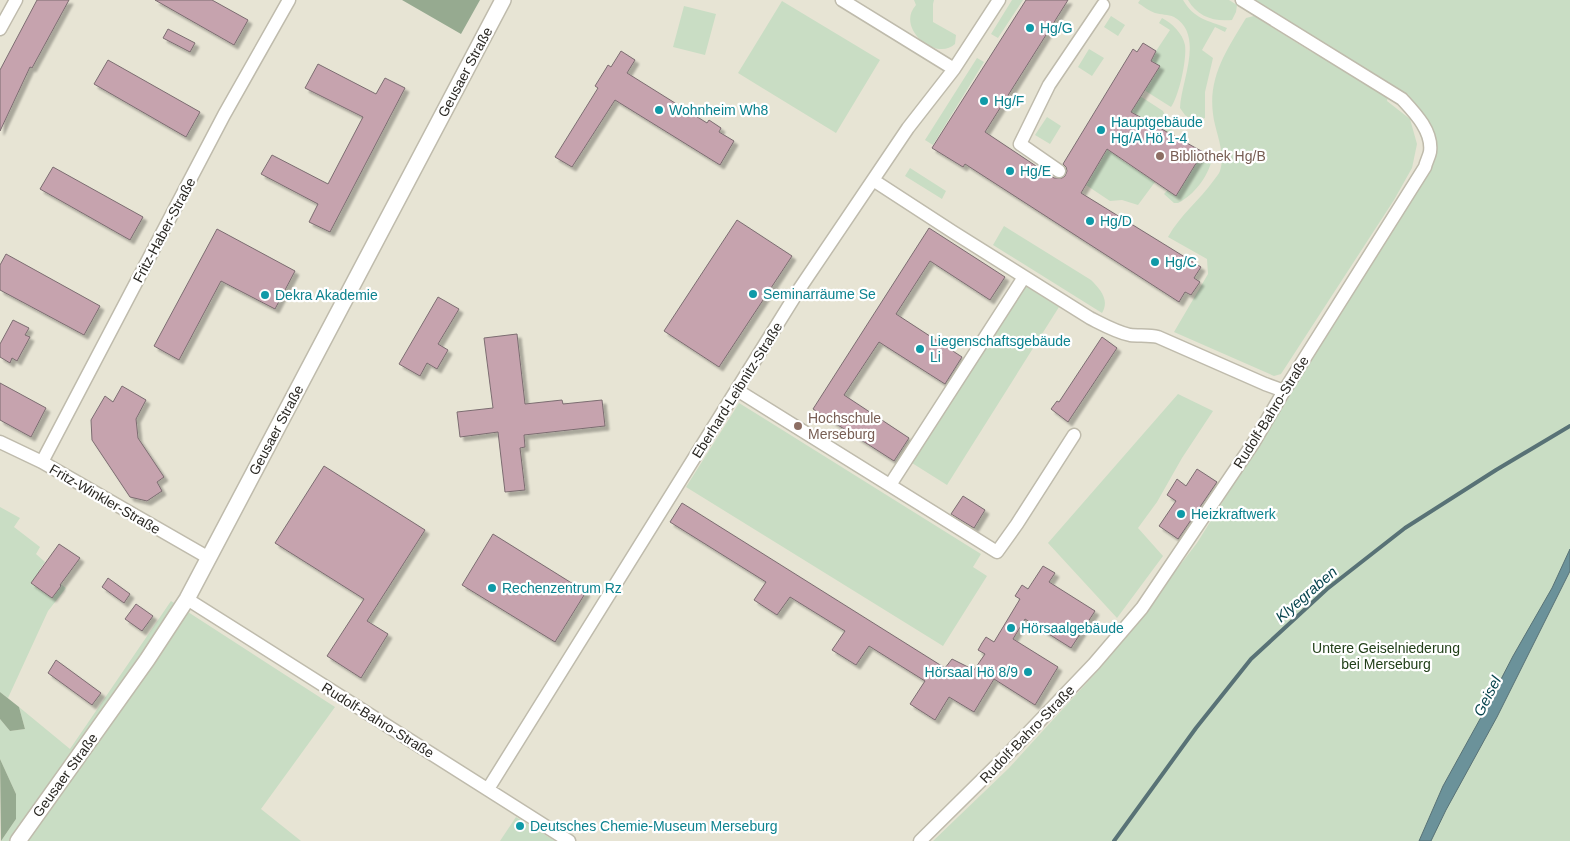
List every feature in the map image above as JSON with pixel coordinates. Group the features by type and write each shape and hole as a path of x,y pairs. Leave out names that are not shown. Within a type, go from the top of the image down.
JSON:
{"street":[{"path":"0,30 3,15 16,0"},
{"name":"Fritz-Haber-Straße","path":"42,462 224,115 289,0"},
{"name":"Geusaer Straße","path":"18,841 147,660 187,599 503,0"},
{"path":"842,0 954,69"},
{"name":"Eberhard-Leibnitz-Straße","path":"488,790 800,288 908,128 954,69 999,0"},
{"name":"Rudolf-Bahro-Straße","path":"920,841 1006,756 1094,664 1142,608 1254,442 1284,391 1425,168 1430,150 1427,132 1418,116 1402,99 1242,0"},
{"path":"1059,171 1020,144 1049,85 1103,4"},
{"path":"873,180 1090,318 1131,335 1158,337 1284,391"},
{"path":"890,485 1024,276"},
{"path":"737,390 998,552 1018,524 1074,435"},
{"name":"Fritz-Winkler-Straße","path":"0,442 42,462 209,558"},
{"name":"Rudolf-Bahro-Straße","path":"187,599 569,841"}],"green space":[{"path":"402,0 480,0 461,34"},
{"path":"914,0 934,0 933,22 956,35 955,44 947,48 938,49 920,40 914,32 911,23 911,14 916,5"},
{"path":"1012,0 1023,0 998,38 991,34"},
{"path":"1140,0 1183,0 1196,15 1227,28 1225,32 1215,27 1202,50 1213,58 1205,92 1205,118 1195,122 1185,115 1180,108 1190,47 1188,35 1183,25 1174,17 1148,10 1138,3"},
{"path":"1188,0 1229,0 1237,5 1236,12 1232,20 1212,19 1201,14"},
{"name":"Untere Geiselniederung bei Merseburg","path":"1253,0 1570,0 1570,841 933,841 1009,768 1102,666 1197,543 1432,165 1434,143 1431,127 1407,96"},
{"path":"782,1 880,60 836,133 738,73"},
{"path":"684,6 716,14 705,55 673,47"},
{"path":"1111,16 1125,25 1118,36 1104,27"},
{"path":"1254,16 1310,51 1389,92 1387,101 1410,119 1417,144 1412,168 1394,200 1281,374 1274,376 1174,332 1208,274 1207,259 1168,237 1220,171 1222,157 1214,121 1212,100 1216,75 1226,52 1246,18"},
{"path":"1162,18 1176,29 1185,45 1182,77 1177,95 1171,107 1144,90 1159,66 1151,61 1170,30 1159,23"},
{"path":"1089,49 1104,58 1092,76 1078,67"},
{"path":"977,58 984,62 933,145 925,140"},
{"path":"1140,96 1163,111 1175,137 1128,116"},
{"path":"1047,117 1061,126 1050,144 1035,135"},
{"path":"1110,145 1119,158 1155,182 1138,205 1122,200 1110,201 1086,185"},
{"path":"1202,154 1212,159 1204,179 1184,200 1174,203 1164,194"},
{"path":"910,168 946,191 942,199 905,176"},
{"path":"1004,226 1091,280 1103,295 1105,304 1102,313 993,245"},
{"path":"1024,285 1059,307 947,485 912,463"},
{"path":"1178,394 1213,411 1182,458 1157,502 1138,528 1163,556 1117,618 1048,543"},
{"path":"739,403 981,554 973,567 987,576 943,646 686,487"},
{"path":"0,507 20,518 14,527 40,547 36,554 45,562 40,569 66,588 48,611 8,698 0,692"},
{"path":"171,601 335,707 261,809 301,841 1,841 16,819 16,794 0,759 0,719 10,731 25,729 19,707 70,749"},
{"path":"0,692 19,707 25,729 10,731 0,719"},
{"path":"0,759 16,794 16,819 1,841"},
{"name":"Deutsches Chemie-Museum Merseburg","path":"516,817 555,841 500,841"}],"water":[{"path":"1570,549 1570,571 1497,717 1431,841 1419,841 1443,786 1552,588"}],"building":[{"path":"37,0 69,0 32,68 30,67 0,131 0,70"},
{"path":"155,0 212,0 248,20 234,45"},
{"path":"1026,0 1068,0 985,132 1054,178 1062,178 1067,171 1063,164 1133,49 1137,52 1143,43 1156,51 1151,61 1160,66 1131,112 1203,152 1176,196 1107,149 1081,193 1201,267 1194,278 1200,282 1191,295 1185,292 1179,302 965,164 963,167 932,148"},
{"path":"168,29 195,43 190,52 163,38"},
{"name":"Wohnheim Wh8","path":"621,51 635,60 627,73 707,123 709,120 721,128 719,132 734,141 720,165 615,100 572,167 555,157 598,88 595,86 608,65 611,67"},
{"path":"108,60 200,112 186,137 94,84"},
{"path":"318,64 376,94 385,78 405,88 330,232 309,222 318,204 261,174 272,155 328,184 363,117 305,88"},
{"path":"53,167 143,217 130,240 40,189"},
{"name":"Seminarräume Se","path":"737,220 792,256 719,367 664,331"},
{"name":"Liegenschaftsgebäude Li","path":"929,228 1005,277 990,300 930,261 896,314 962,357 945,384 879,342 844,395 909,438 894,461 813,409"},
{"name":"Dekra Akademie","path":"217,229 295,271 275,309 221,281 179,360 154,346"},
{"path":"6,254 100,306 84,335 0,290 0,265"},
{"path":"438,297 459,309 438,344 448,350 437,369 427,363 420,376 399,364"},
{"path":"13,320 29,328 25,335 30,337 17,361 12,358 10,363 0,357 0,344"},
{"path":"517,334 525,404 562,400 563,404 602,400 605,426 524,435 525,447 520,448 525,490 505,492 498,432 460,437 457,412 493,408 484,338"},
{"path":"1102,337 1117,348 1068,422 1051,409 1057,401 1059,402"},
{"path":"0,383 46,408 31,437 0,420"},
{"path":"122,386 146,400 136,419 138,438 164,477 157,482 162,491 147,501 130,497 92,440 91,420 105,396 113,402"},
{"path":"324,466 425,530 367,621 388,634 361,678 327,656 364,599 275,543"},
{"name":"Heizkraftwerk","path":"1197,469 1217,482 1178,539 1159,526 1176,501 1167,495 1177,479 1186,486"},
{"path":"963,496 985,510 974,528 951,514"},
{"path":"682,503 945,668 952,659 974,670 985,654 978,650 982,643 986,637 994,642 1020,599 1015,596 1022,585 1028,589 1043,566 1055,573 1049,582 1095,611 1071,648 1025,619 1013,639 1058,667 1035,705 994,679 974,712 949,697 935,720 910,704 925,681 869,646 856,665 832,650 845,631 790,597 777,615 754,600 766,582 670,522"},
{"name":"Rechenzentrum Rz","path":"493,534 586,592 555,642 462,585"},
{"path":"59,544 80,558 52,598 31,583"},
{"path":"108,578 130,594 124,603 102,587"},
{"path":"136,604 153,616 142,631 125,619"},
{"path":"56,660 101,693 92,705 48,673"}],"waterway":[{"name":"Klyegraben","path":"1114,841 1196,728 1251,659 1327,589 1405,528 1570,426"}],"place":[{"name":"Hg/G","path":"1030,28"},
{"name":"Hg/F","path":"984,101"},
{"name":"Wohnheim Wh8","path":"659,110"},
{"name":"Hauptgebäude Hg/A Hö 1-4","path":"1101,130"},
{"name":"Bibliothek Hg/B","path":"1160,156"},
{"name":"Hg/E","path":"1010,171"},
{"name":"Hg/D","path":"1090,221"},
{"name":"Hg/C","path":"1155,262"},
{"name":"Seminarräume Se","path":"753,294"},
{"name":"Dekra Akademie","path":"265,295"},
{"name":"Liegenschaftsgebäude Li","path":"920,349"},
{"name":"Hochschule Merseburg","path":"798,426"},
{"name":"Heizkraftwerk","path":"1181,514"},
{"name":"Rechenzentrum Rz","path":"492,588"},
{"name":"Hörsaalgebäude","path":"1011,628"},
{"name":"Hörsaal Hö 8/9","path":"1028,672"},
{"name":"Deutsches Chemie-Museum Merseburg","path":"520,826"}],"water label":[{"name":"Geisel","path":"1487,696"}]}
